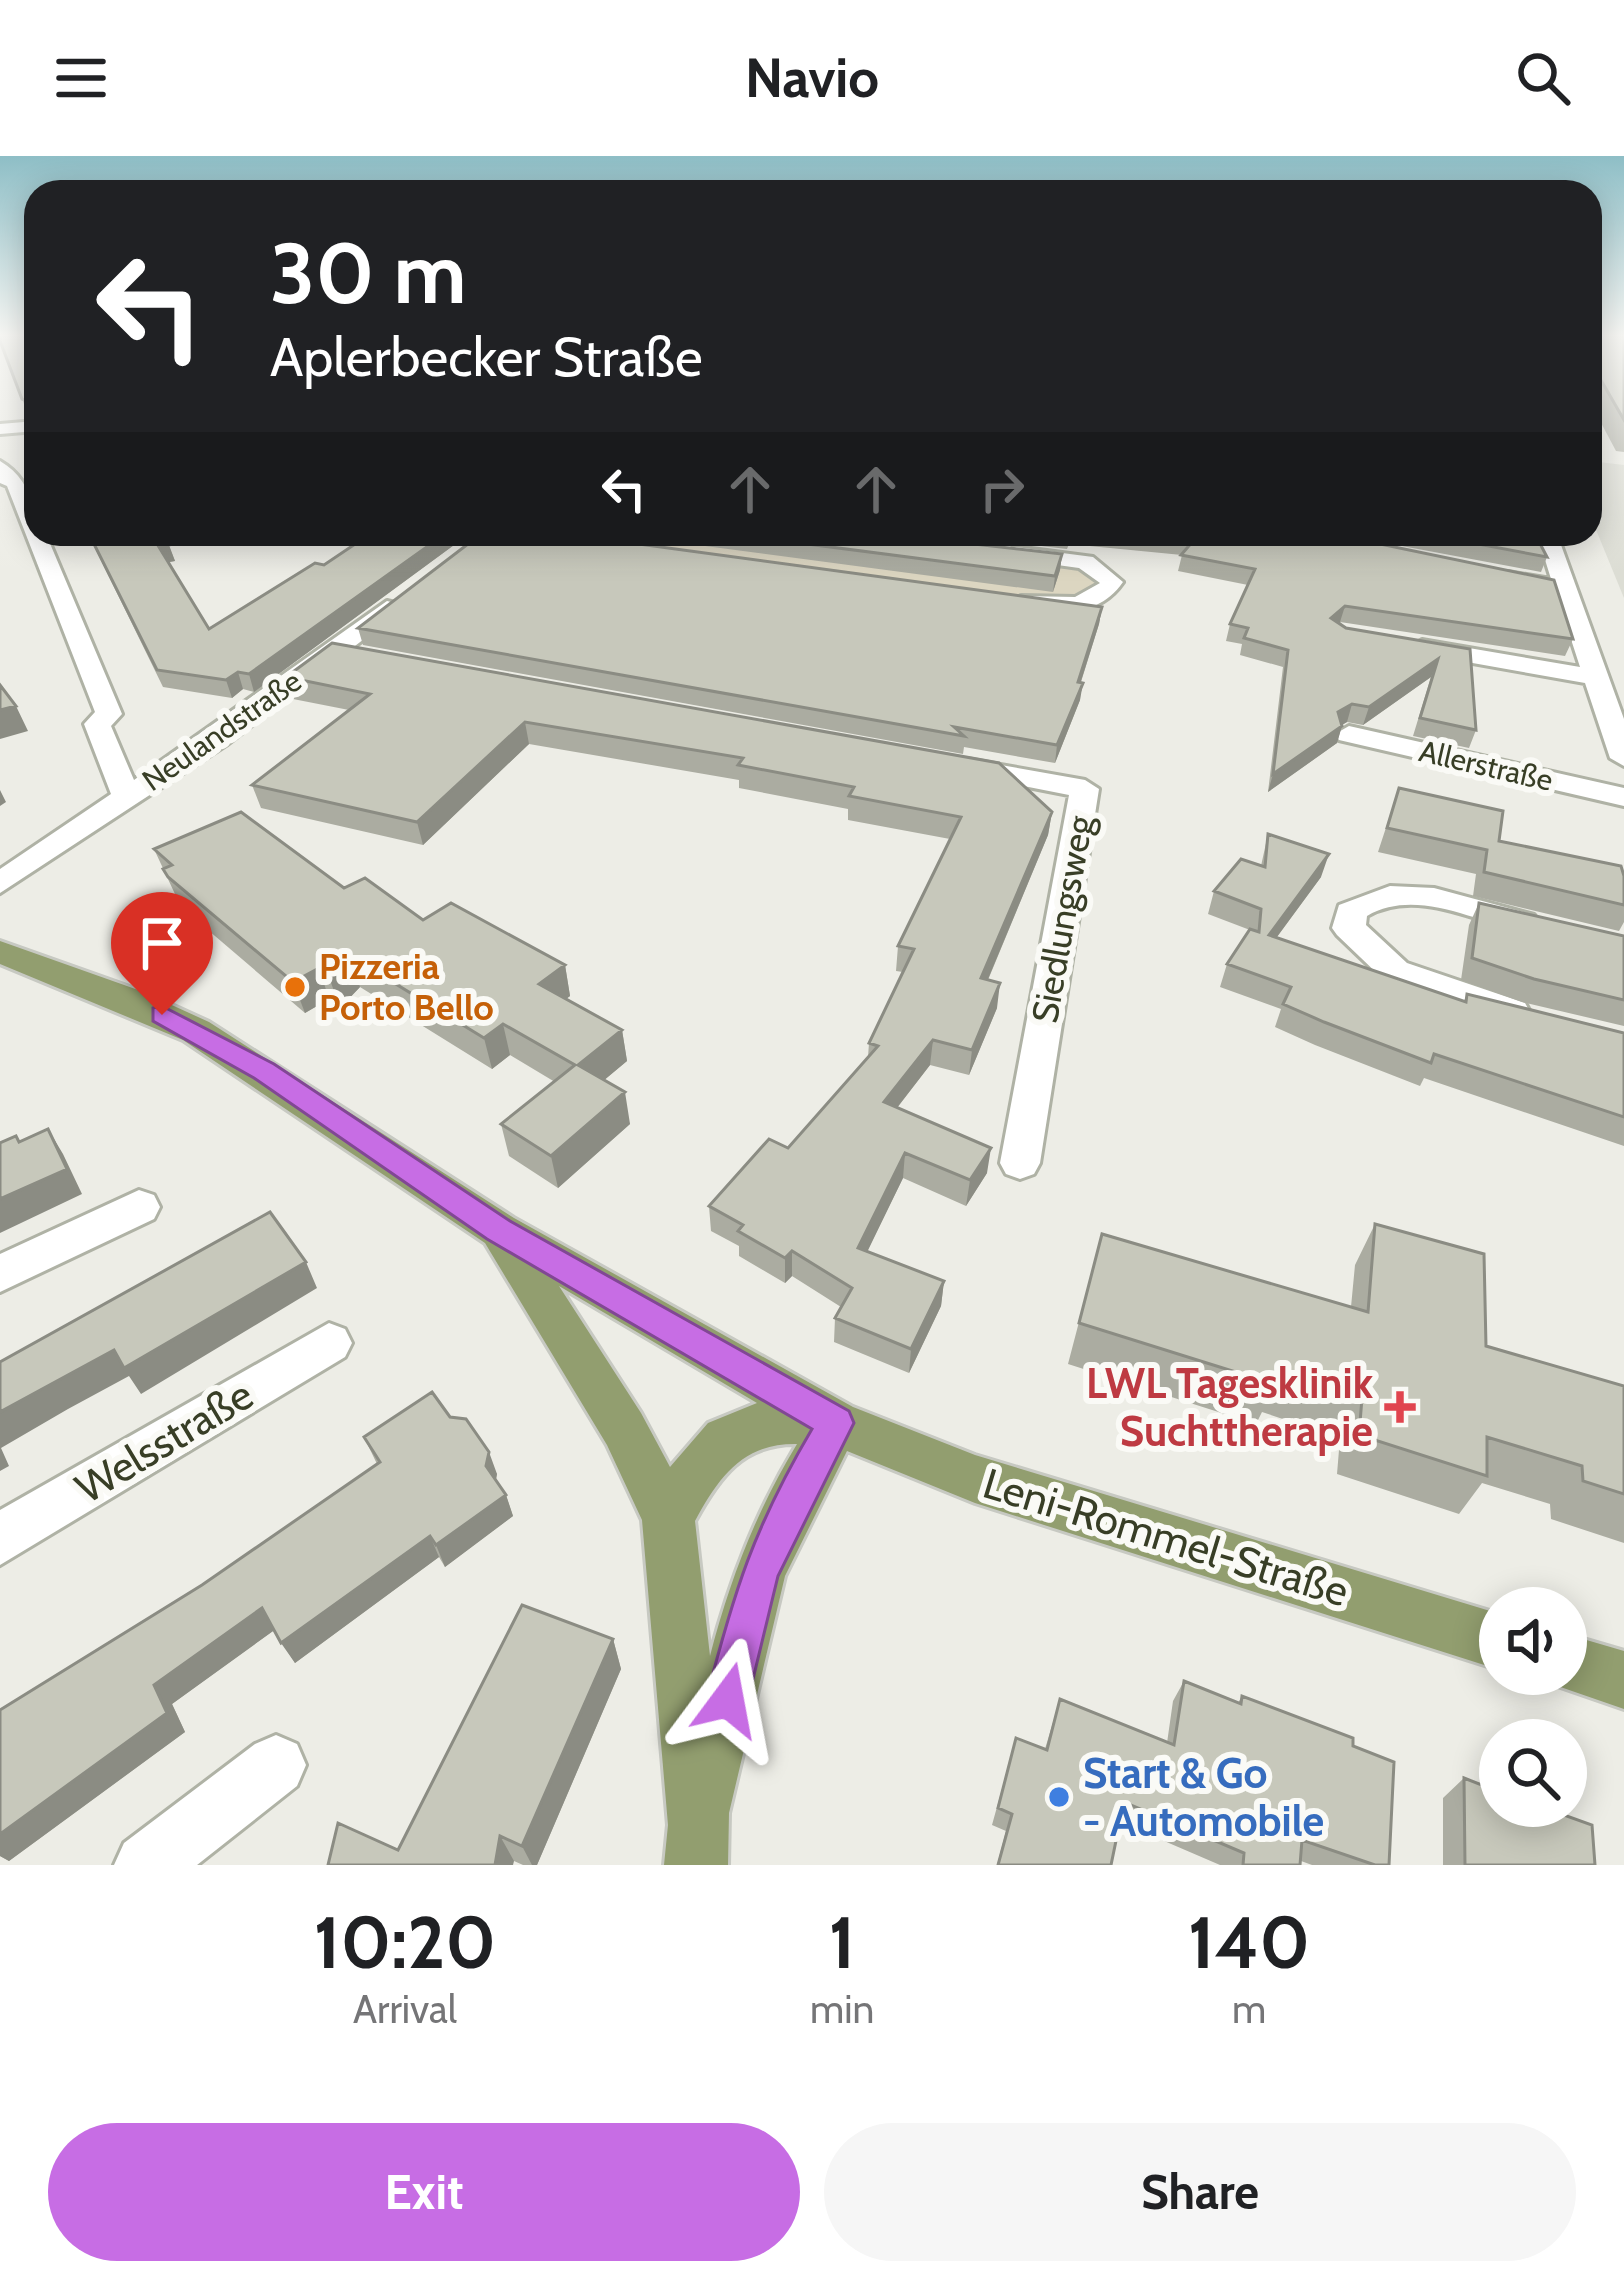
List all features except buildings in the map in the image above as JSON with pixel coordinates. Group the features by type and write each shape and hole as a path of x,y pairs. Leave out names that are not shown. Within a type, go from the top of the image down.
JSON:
{"main road":[{"path":"0,952 128,999 196,1031 499,1230 836,1423"},
{"path":"499,1230 624,1429 668,1518 697,1845"},
{"path":"668,1518 699,1463 730,1432 775,1418 836,1423"},
{"path":"697,1845 758,1576 782,1518 836,1423"},
{"name":"Leni-Rommel-Straße","path":"836,1423 975,1479 1479,1635"},
{"path":"1587,1669 1624,1680"}],"street":[{"path":"0,467 4,478 15,484 24,506"},
{"path":"40,546 109,714 98,724 127,797"},
{"path":"1551,546 1624,758"},
{"path":"998,551 1085,562 1112,582 1098,599 1082,604 1000,597"},
{"path":"1477,574 1565,588"},
{"name":"Neulandstraße","path":"0,883 334,652 420,586"},
{"path":"1388,641 1597,677"},
{"path":"334,652 380,660"},
{"name":"Allerstraße","path":"1349,734 1624,797"},
{"name":"Siedlungsweg","path":"949,764 1085,788 1020,1163"},
{"path":"1537,1020 1395,971 1349,928 1352,912 1371,896 1399,893 1561,932"},
{"path":"0,1274 140,1207"},
{"name":"Welsstraße","path":"0,1540 329,1343"},
{"path":"146,1865 276,1765"}],"shaded area":[{"path":"1602,462 1624,465 1624,598 1602,544"},
{"path":"655,546 911,546 1077,565 1098,583 1073,599"}],"place":[{"name":"Pizzeria Porto Bello","path":"295,987"},
{"name":"LWL Tagesklinik Suchttherapie","path":"1400,1407"},
{"name":"Start & Go - Automobile","path":"1059,1797"}],"route":[{"path":"162,1015 264,1071 499,1230 836,1423 782,1518 758,1576 728,1700"}]}
